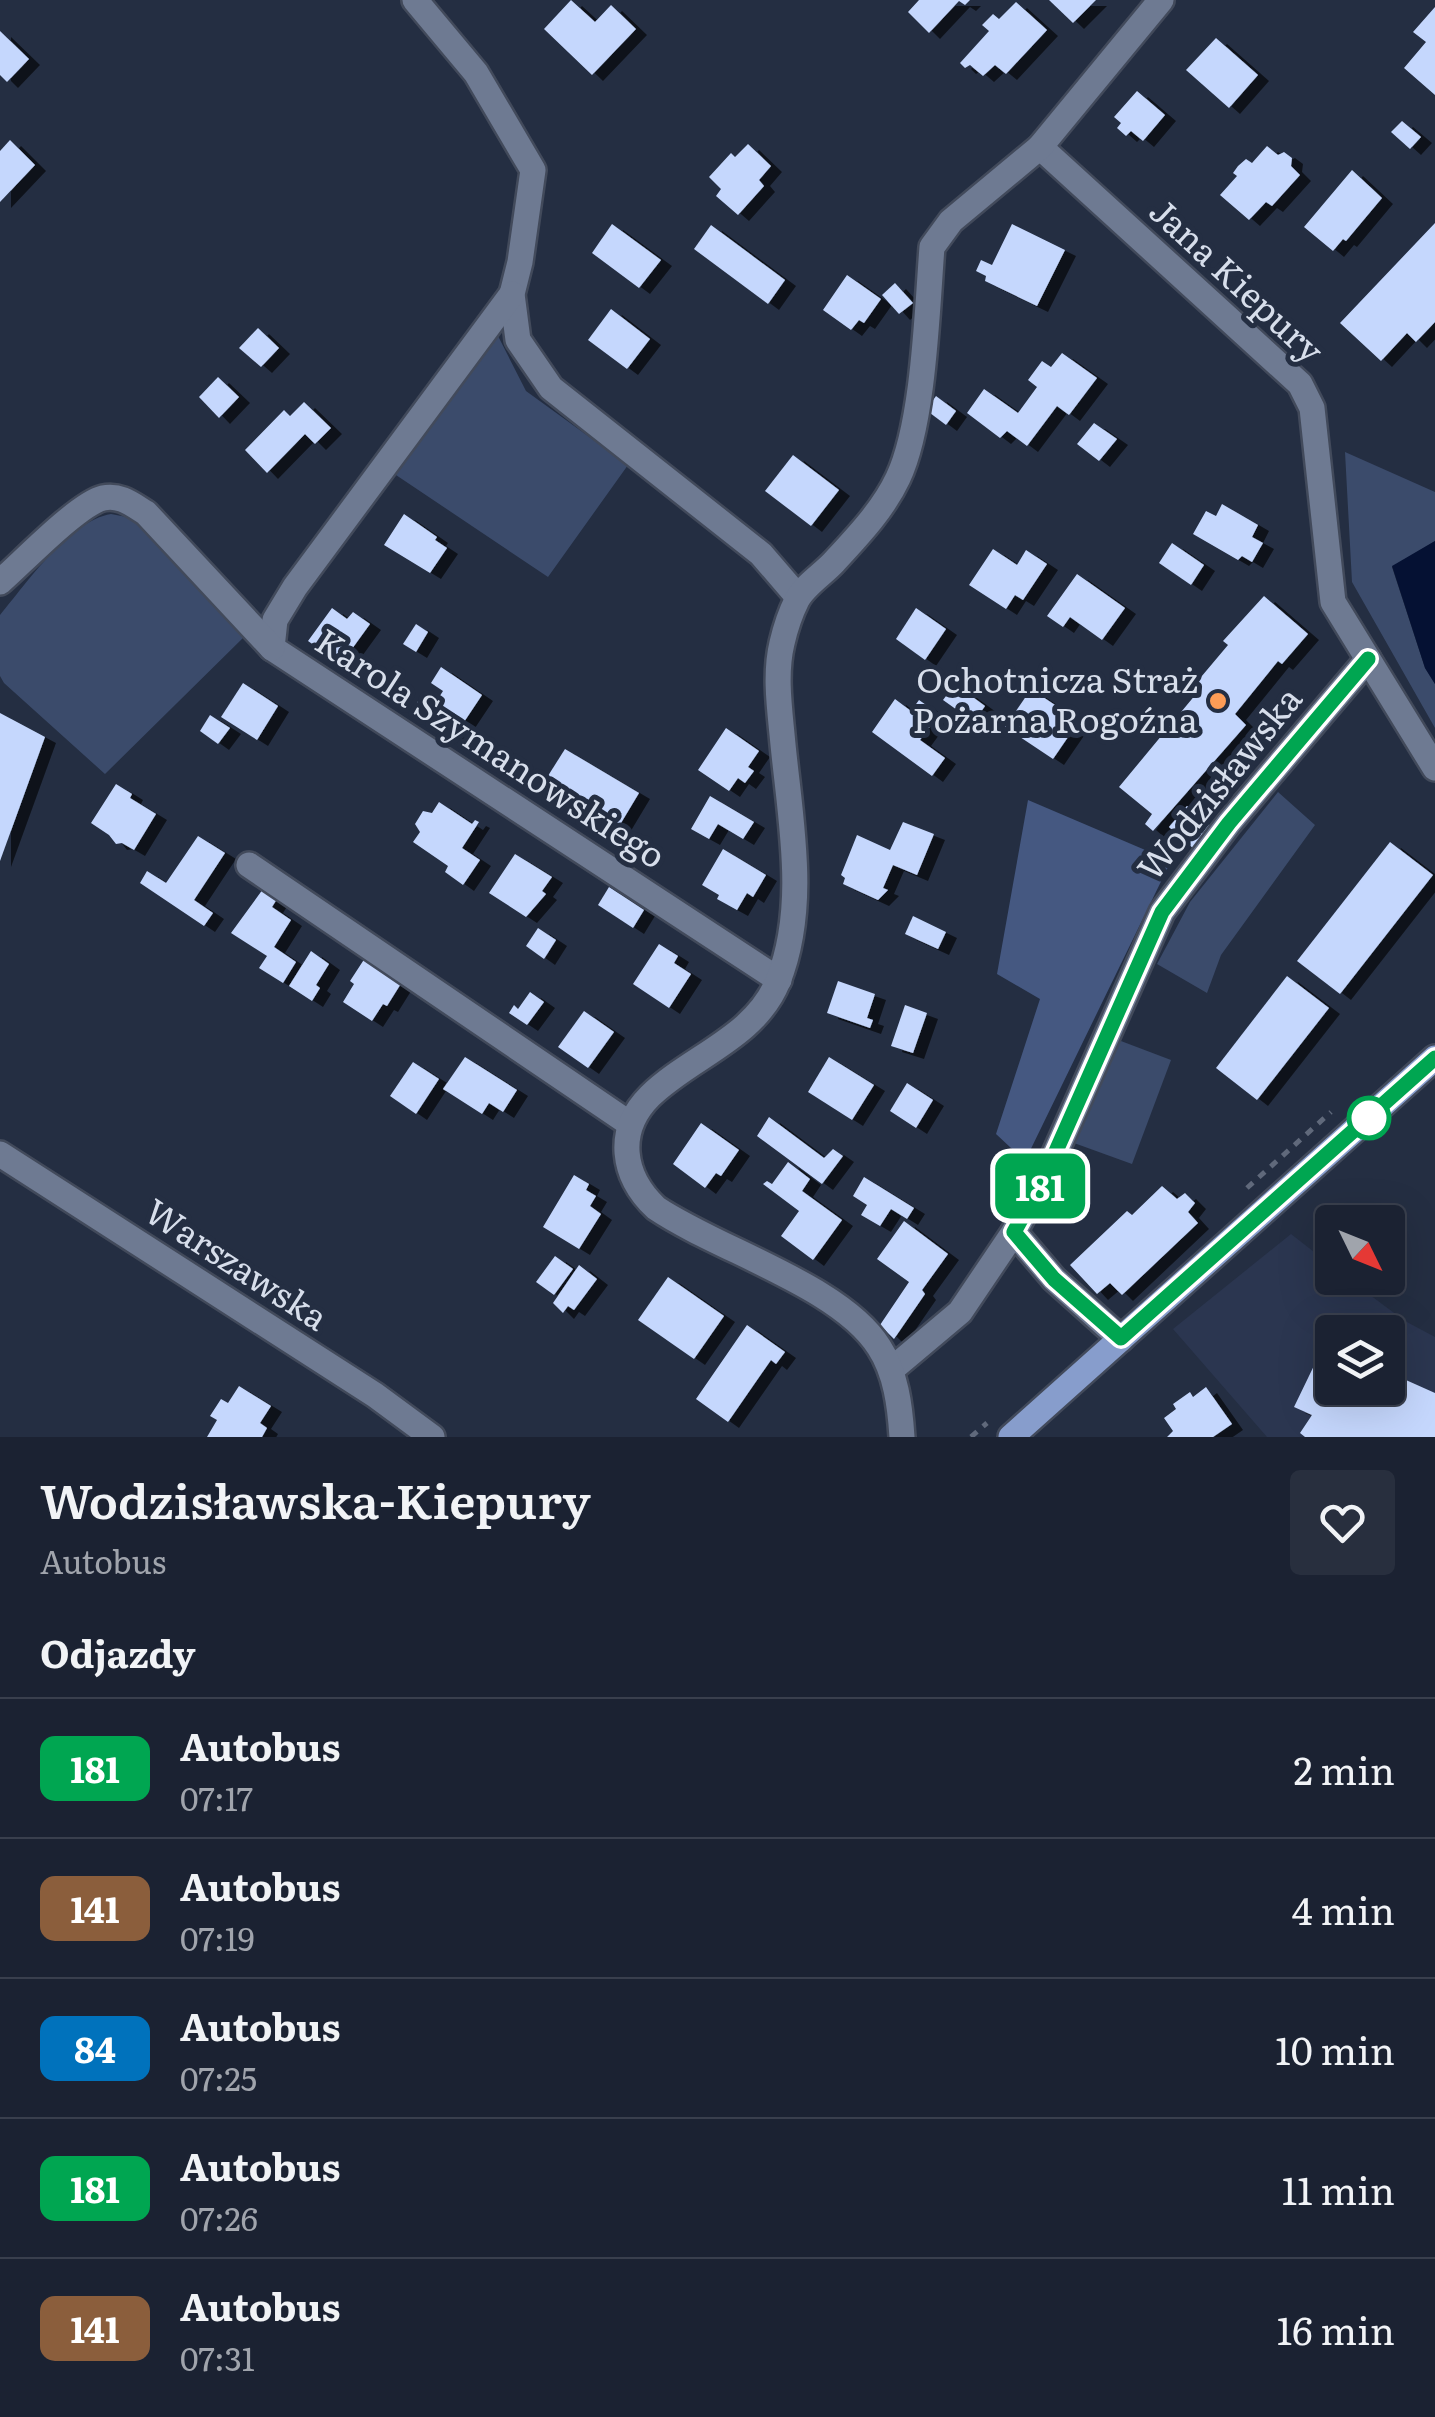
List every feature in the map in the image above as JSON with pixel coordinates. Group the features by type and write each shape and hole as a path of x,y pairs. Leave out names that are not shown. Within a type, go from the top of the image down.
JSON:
{"main road":[{"path":"1012,1437 1435,1058"}],"street":[{"path":"415,0 476,72 534,170 512,294 518,340 551,388 761,554 798,597"},
{"path":"902,1437 891,1370 864,1327 845,1310 656,1208 642,1195 628,1166 625,1152 630,1124 650,1096 744,1027 764,1007 779,980 796,902 778,688 782,644 798,597 874,516 898,478 911,440 932,246 950,222 1040,147 1161,0"},
{"name":"Jana Kiepury","path":"1040,147 1300,384 1312,408 1332,602 1435,768"},
{"name":"Karola Szymanowskiego","path":"512,294 294,587 275,620 272,648 779,980"},
{"path":"0,582 74,516 102,498 123,498 146,513 272,648"},
{"name":"Wodzisławska","path":"891,1370 960,1312 1014,1232 1045,1176 1162,912 1229,823 1368,659"},
{"path":"249,865 630,1124"},
{"name":"Warszawska","path":"0,1154 375,1395 432,1437"},
{"path":"1014,1232 1054,1279 1121,1338"}],"shaded area":[{"path":"498,336 526,391 628,465 548,577 393,473"},
{"path":"1345,452 1435,492 1435,541 1392,567 1425,668 1435,684 1435,728 1352,582"},
{"path":"111,514 137,519 247,634 105,774 4,683 0,676 0,615 65,541 95,519"},
{"path":"1435,541 1435,684 1425,668 1392,566"},
{"path":"1278,792 1315,825 1221,955 1207,993 1157,964 1190,902"},
{"path":"1028,800 1171,861 1025,1161 996,1134 1040,999 997,974"},
{"path":"1113,1038 1171,1060 1132,1164 1074,1143"},
{"path":"1291,1234 1315,1253 1315,1295 1370,1295 1397,1315 1315,1315 1315,1405 1405,1405 1405,1321 1435,1337 1435,1437 1267,1437 1173,1329"}],"building":[{"path":"571,0 595,22 611,5 636,29 592,75 544,29"},
{"path":"919,0 970,0 965,5 959,1 929,33 908,12"},
{"path":"1049,0 1096,0 1073,23"},
{"path":"1016,2 1047,30 1006,74 995,65 983,76 970,65 965,68 960,63 989,31 982,25 993,14 999,19"},
{"path":"1435,7 1435,95 1404,68 1426,42 1413,32"},
{"path":"0,31 29,59 7,82 0,75"},
{"path":"1216,38 1258,75 1229,108 1186,70"},
{"path":"1137,91 1165,115 1143,141 1131,131 1126,136 1117,128 1121,123 1114,117"},
{"path":"1402,121 1421,137 1410,149 1391,132"},
{"path":"10,140 35,165 0,202 0,151"},
{"path":"748,144 771,166 759,180 764,186 738,215 716,196 721,189 709,177 731,153 735,157"},
{"path":"1267,146 1278,155 1284,152 1292,158 1291,166 1300,175 1272,206 1266,202 1249,220 1220,195 1237,176 1233,173 1238,166 1246,159 1252,163"},
{"path":"1352,170 1382,198 1333,251 1304,227"},
{"path":"1435,223 1435,322 1416,342 1407,333 1381,361 1340,323"},
{"path":"612,224 661,260 639,288 592,253"},
{"path":"1012,224 1065,250 1037,306 985,281 986,276 976,271 981,260 992,265"},
{"path":"711,225 785,280 768,304 694,249"},
{"path":"847,275 881,299 864,323 859,320 851,330 823,310"},
{"path":"895,283 913,303 899,314 882,295"},
{"path":"611,309 650,339 627,369 588,340"},
{"path":"258,328 279,348 261,367 239,348"},
{"path":"1062,353 1097,378 1069,415 1057,406 1027,446 1007,431 1000,438 967,413 984,389 1018,413 1037,387 1028,380 1042,361 1051,367"},
{"path":"218,377 239,397 219,418 199,397"},
{"path":"936,396 956,411 946,425 926,410"},
{"path":"304,402 331,428 315,444 305,434 267,473 245,450 284,410 290,416"},
{"path":"1094,423 1117,439 1099,461 1077,444"},
{"path":"793,455 839,490 811,526 765,491"},
{"path":"1222,504 1258,525 1252,537 1263,543 1252,562 1242,556 1238,560 1193,534 1206,511 1216,516"},
{"path":"404,514 447,548 430,573 384,545"},
{"path":"1172,543 1204,565 1191,585 1159,563"},
{"path":"993,549 1017,565 1026,550 1047,564 1023,600 1015,595 1006,609 969,585"},
{"path":"1077,574 1125,608 1102,640 1070,617 1063,627 1047,616"},
{"name":"Ochotnicza Straż Pożarna Rogoźna","path":"1264,596 1308,634 1282,664 1278,661 1235,714 1246,725 1153,831 1145,824 1152,814 1119,787 1201,688 1196,683 1228,645 1223,641"},
{"path":"332,608 347,619 353,612 370,624 341,664 308,641"},
{"path":"916,608 946,629 925,660 896,639"},
{"path":"416,624 428,632 416,652 403,644"},
{"path":"441,667 482,695 454,737 412,710 421,697 434,705 443,691 431,683"},
{"path":"243,683 278,706 257,740 221,717"},
{"path":"955,684 985,706 974,722 943,700"},
{"path":"1031,689 1079,721 1053,759 1005,727"},
{"path":"895,699 911,711 919,700 939,714 920,740 945,758 932,776 872,732"},
{"path":"0,713 45,737 0,861"},
{"path":"210,715 230,728 218,744 200,731"},
{"path":"726,728 759,751 748,767 754,771 745,783 738,778 729,791 698,770"},
{"path":"565,749 639,793 618,828 546,779"},
{"path":"116,784 156,814 134,850 116,844 91,823"},
{"path":"710,796 754,822 743,839 718,824 709,839 691,829"},
{"path":"439,802 472,824 475,820 479,822 462,848 480,860 463,885 445,872 448,866 413,842 420,832 415,824 423,811 432,813"},
{"path":"1187,806 1213,828 1195,850 1169,827"},
{"path":"903,822 934,834 917,875 893,865 883,888 888,890 878,900 843,884 845,878 841,875 857,835 890,850"},
{"path":"198,836 225,853 194,900 213,913 204,926 140,883 147,871 166,883"},
{"path":"1390,842 1433,875 1340,994 1297,961"},
{"path":"723,849 766,875 753,897 747,893 737,910 702,885"},
{"path":"515,854 552,877 542,891 546,894 526,917 489,893"},
{"path":"609,887 644,910 633,928 598,905"},
{"path":"263,889 277,899 272,907 291,920 274,947 296,962 283,983 259,968 267,956 231,933"},
{"path":"913,916 946,932 938,949 905,934"},
{"path":"538,928 556,940 544,959 526,946"},
{"path":"659,944 678,956 674,963 691,974 669,1008 633,984"},
{"path":"311,951 329,964 316,985 320,988 312,1001 289,986"},
{"path":"365,958 402,982 372,1021 343,1002 354,984 350,981"},
{"path":"1287,976 1329,1008 1257,1100 1216,1068"},
{"path":"838,981 875,994 867,1018 873,1020 870,1028 827,1013"},
{"path":"530,992 544,1002 527,1025 509,1013 514,1005 518,1009"},
{"path":"905,1005 927,1013 913,1053 891,1046"},
{"path":"584,1011 614,1032 588,1068 558,1047"},
{"path":"465,1057 517,1090 503,1112 489,1103 482,1114 443,1089"},
{"path":"829,1057 874,1085 852,1120 808,1092"},
{"path":"413,1062 439,1079 416,1114 390,1096"},
{"path":"907,1083 933,1100 916,1128 890,1111"},
{"path":"769,1117 824,1158 833,1149 843,1156 822,1184 757,1136"},
{"path":"701,1123 739,1150 721,1176 716,1173 705,1188 673,1164"},
{"path":"788,1162 810,1179 802,1191 842,1220 813,1260 781,1236 799,1211 763,1184 772,1184"},
{"path":"574,1175 589,1184 586,1190 596,1196 590,1206 601,1214 579,1249 543,1227"},
{"path":"864,1177 914,1208 907,1219 891,1209 880,1226 861,1215 867,1205 853,1196"},
{"path":"1162,1186 1177,1199 1185,1193 1195,1203 1188,1212 1198,1223 1122,1295 1110,1283 1097,1294 1070,1265 1127,1211 1132,1215"},
{"path":"904,1221 948,1254 894,1339 880,1325 909,1282 877,1259"},
{"path":"555,1256 573,1269 554,1295 536,1282"},
{"path":"579,1265 597,1279 574,1310 568,1306 563,1313 553,1303"},
{"path":"668,1277 724,1316 694,1359 638,1320"},
{"path":"747,1325 785,1352 776,1364 771,1360 728,1422 696,1399"},
{"path":"1315,1364 1315,1405 1405,1405 1405,1380 1435,1393 1435,1437 1305,1437 1300,1433 1312,1415 1294,1407"},
{"path":"239,1386 271,1406 260,1423 267,1428 262,1437 207,1437 217,1420 210,1416 221,1399 228,1403"},
{"path":"1206,1387 1232,1424 1213,1437 1167,1437 1173,1431 1164,1418 1176,1409 1173,1404"}],"bus line":[{"name":"181","path":"1368,659 1229,823 1162,912 1045,1176 1014,1232 1054,1279 1121,1338 1435,1058"}],"place":[{"name":"Ochotnicza Straż Pożarna Rogoźna","path":"1218,701"}]}
